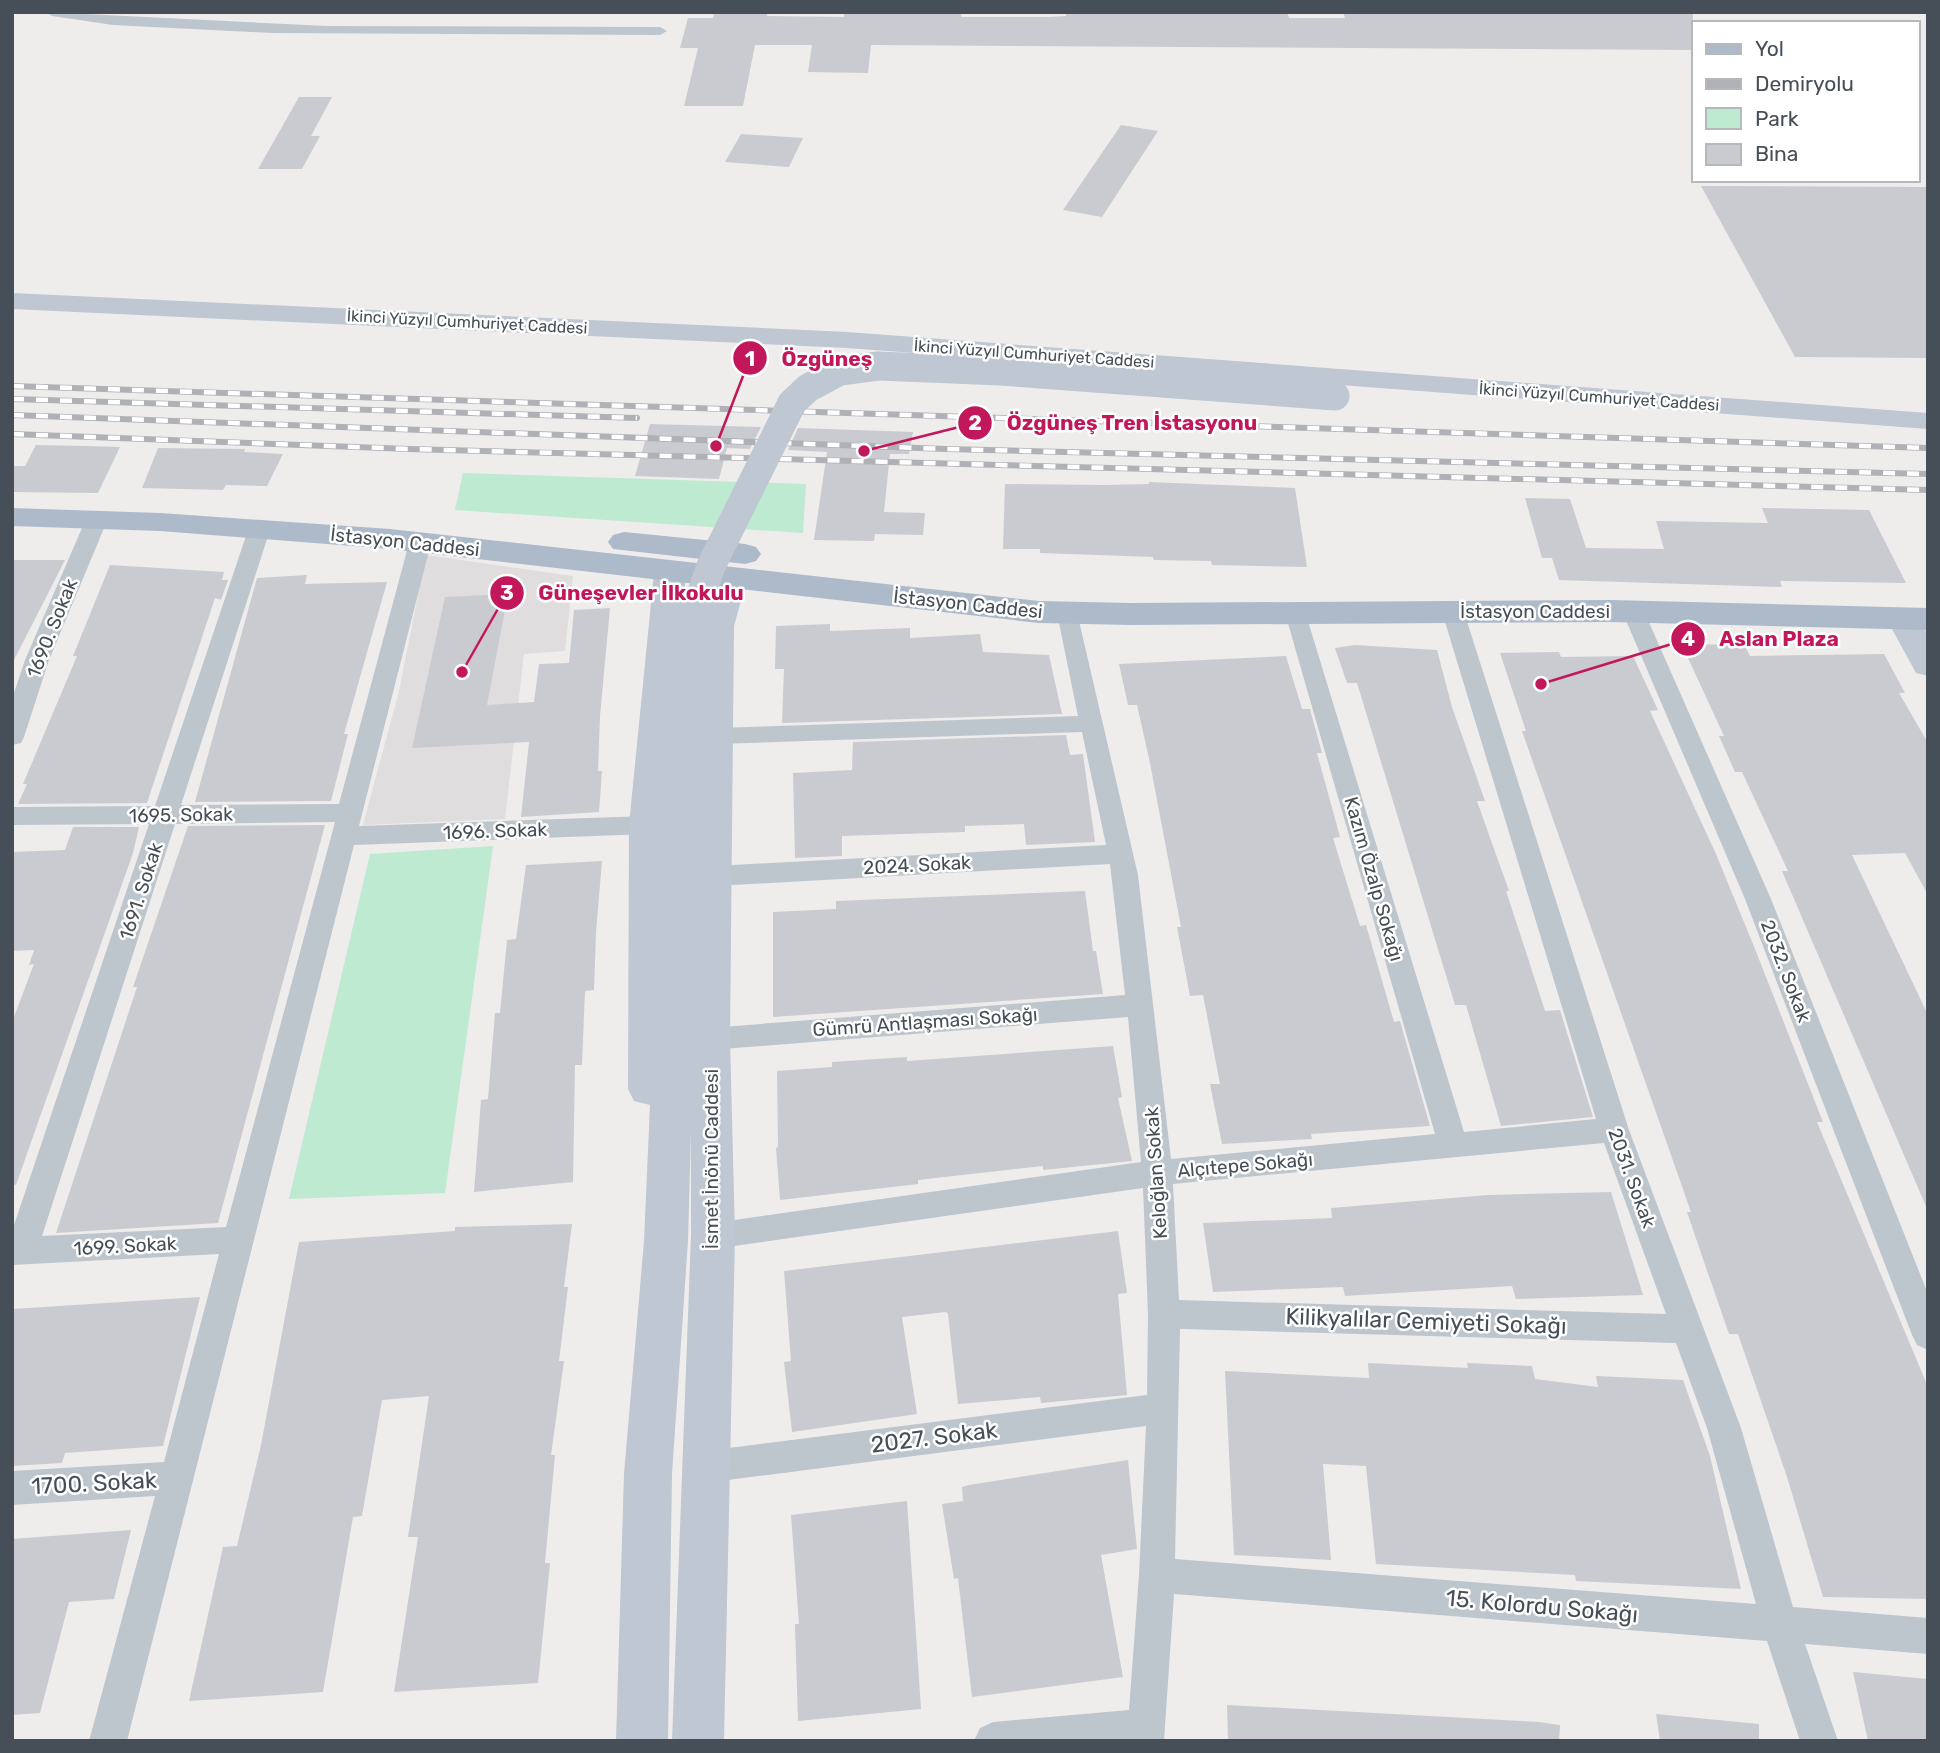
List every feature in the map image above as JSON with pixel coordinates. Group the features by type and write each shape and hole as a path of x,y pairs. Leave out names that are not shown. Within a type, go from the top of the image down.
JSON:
{"main road":[{"name":"İkinci Yüzyıl Cumhuriyet Caddesi","path":"12,301 847,340 1925,420"},
{"path":"692,1040 691,625 711,566 792,403 798,395 840,371 892,366 1098,377 1606,415 1730,420 1925,420"},
{"name":"İstasyon Caddesi","path":"12,499 213,506 675,560 1045,590 1150,592 1477,589 1928,595"},
{"name":"İstasyon Caddesi","path":"12,517 259,530 675,560"},
{"name":"İsmet İnönü Caddesi","path":"667,1199 649,1112 647,825 675,560"},
{"name":"İsmet İnönü Caddesi","path":"642,1741 648,1474 667,1199 715,876 718,626 736,566"},
{"name":"İstasyon Caddesi","path":"736,566 1039,612 1633,611 1915,618"},
{"path":"1915,618 1928,665"},
{"name":"İsmet İnönü Caddesi","path":"692,1040 713,1236 698,1741"}],"street":[{"path":"52,12 148,23 256,28 376,31 660,31"},
{"name":"1690. Sokak","path":"12,737 37,660 96,520"},
{"name":"1691. Sokak","path":"17,1251 166,815 259,530"},
{"path":"108,1741 420,543"},
{"name":"2032. Sokak","path":"1633,611 1758,899 1928,1335"},
{"name":"2031. Sokak","path":"1453,612 1614,1130 1724,1428 1780,1625 1819,1741"},
{"name":"Keloğlan Sokak","path":"1068,613 1120,854 1140,1005 1157,1173 1164,1314 1163,1408 1157,1576 1145,1734"},
{"name":"Kazım Özalp Sokağı","path":"1296,613 1453,1145"},
{"path":"12,660 37,660"},
{"path":"717,737 1092,724"},
{"name":"1695. Sokak","path":"12,816 166,815 346,824"},
{"name":"1696. Sokak","path":"346,824 647,825"},
{"name":"2024. Sokak","path":"715,876 1120,854"},
{"name":"Gümrü Antlaşması Sokağı","path":"692,1040 1140,1005"},
{"name":"Alçıtepe Sokağı","path":"713,1236 1157,1173 1614,1130"},
{"name":"1699. Sokak","path":"17,1251 238,1240"},
{"name":"Kilikyalılar Cemiyeti Sokağı","path":"1164,1314 1687,1329"},
{"name":"2027. Sokak","path":"705,1467 1163,1408"},
{"name":"1700. Sokak","path":"12,1488 176,1478"},
{"name":"15. Kolordu Sokağı","path":"1157,1576 1928,1636"},
{"path":"993,1741 1145,1734"}],"shaded area":[{"path":"426,555 573,576 565,651 524,654 505,819 363,825 399,691"}],"green space":[{"path":"463,473 806,484 803,533 455,510"},
{"path":"493,846 445,1193 289,1199 370,854"}],"building":[{"path":"714,12 844,17 844,12 962,12 961,17 1050,17 1066,16 1066,12 1287,12 1289,18 1345,18 1343,12 1693,12 1692,50 871,45 868,73 808,72 812,45 755,45 743,106 684,106 698,48 680,48 688,18 713,18"},
{"path":"299,97 332,97 311,136 320,136 302,169 258,169"},
{"path":"1121,125 1158,131 1102,217 1063,210"},
{"path":"741,134 803,138 789,167 725,162"},
{"path":"1701,186 1928,187 1928,358 1795,357"},
{"path":"650,424 761,427 750,449 727,448 719,479 635,476"},
{"path":"798,428 913,432 909,454 890,454 884,512 925,513 923,535 875,534 874,541 814,540 827,452 788,450"},
{"path":"36,445 120,447 98,493 12,492 12,466 25,466"},
{"path":"158,448 245,449 244,452 283,454 267,486 226,485 223,490 142,488"},
{"path":"1149,482 1295,488 1307,567 1212,565 1211,561 1154,560 1153,557 1003,549 1005,484 1103,485"},
{"path":"1525,498 1570,499 1586,548 1664,549 1656,521 1768,523 1762,508 1869,510 1906,583 1780,581 1782,587 1559,580 1552,558 1542,558"},
{"path":"12,560 65,560 12,664"},
{"path":"110,565 224,572 222,580 228,580 221,600 215,598 147,803 18,804 27,784 23,784 77,656 73,656"},
{"path":"307,575 305,584 387,582 344,734 348,734 331,801 195,802 257,578"},
{"path":"508,594 487,705 534,702 539,664 569,663 574,610 610,608 600,716 598,771 602,771 599,812 521,817 529,742 412,748 445,597"},
{"path":"830,624 830,631 910,628 910,638 980,634 983,652 1049,655 1062,714 782,723 784,669 775,669 776,626"},
{"path":"1744,644 1750,656 1884,654 1905,693 1899,693 1928,743 1928,895 1905,853 1852,855 1928,1015 1928,1211 1782,871 1788,871 1742,772 1735,772 1719,736 1724,736 1682,645"},
{"path":"1355,645 1437,650 1452,707 1485,801 1477,801 1509,891 1506,891 1545,1011 1560,1010 1593,1117 1501,1126 1466,1005 1455,1005 1357,683 1347,683 1335,648"},
{"path":"1559,652 1561,657 1633,656 1658,710 1650,711 1716,854 1823,1122 1817,1122 1928,1387 1928,1599 1823,1597 1787,1477 1738,1334 1729,1334 1687,1212 1691,1212 1522,731 1526,731 1500,653"},
{"path":"1286,656 1302,709 1310,709 1322,753 1317,753 1340,837 1333,838 1360,926 1366,925 1394,1022 1400,1021 1430,1126 1311,1134 1312,1139 1222,1144 1210,1084 1220,1084 1203,995 1190,996 1177,927 1181,927 1150,763 1137,705 1128,705 1119,664"},
{"path":"1066,735 1070,755 1083,754 1095,842 1026,845 1024,824 965,826 965,832 842,836 842,856 795,858 793,773 852,770 853,742"},
{"path":"325,825 218,1223 56,1233 137,987 133,987 188,826"},
{"path":"73,827 139,827 133,853 16,1185 12,1184 12,1022 34,964 29,965 34,950 12,951 12,852 65,850"},
{"path":"602,861 594,990 585,991 582,1065 575,1065 573,1182 474,1192 481,1100 488,1099 495,1013 500,1013 507,940 516,939 526,865"},
{"path":"1085,891 1093,951 1096,951 1103,994 773,1017 773,912 836,909 836,901"},
{"path":"1113,1046 1122,1097 1118,1098 1132,1161 1043,1170 1043,1166 918,1180 918,1184 780,1200 776,1148 777,1071 832,1067 832,1062 907,1057 907,1061"},
{"path":"1611,1192 1643,1295 1516,1299 1512,1286 1345,1296 1343,1287 1213,1292 1203,1223 1332,1218 1331,1208 1488,1195"},
{"path":"572,1224 559,1361 564,1361 551,1455 555,1455 545,1563 550,1563 538,1683 394,1692 418,1537 408,1537 429,1396 382,1400 362,1516 353,1517 323,1692 189,1701 223,1547 237,1546 261,1445 299,1242 455,1231 455,1227"},
{"path":"1118,1231 1127,1293 1118,1294 1127,1395 1041,1403 1040,1397 958,1404 946,1312 902,1317 917,1414 792,1432 784,1362 791,1361 784,1271"},
{"path":"200,1297 163,1446 65,1453 62,1463 12,1466 12,1309"},
{"path":"1368,1363 1468,1368 1467,1363 1532,1366 1535,1379 1598,1387 1596,1376 1683,1380 1710,1456 1741,1589 1576,1581 1575,1575 1376,1564 1366,1466 1323,1464 1331,1560 1234,1555 1225,1371 1369,1378"},
{"path":"1128,1460 1137,1549 1101,1555 1123,1677 972,1697 958,1578 954,1579 942,1504 963,1501 962,1487 969,1485"},
{"path":"907,1501 921,1709 798,1721 795,1624 799,1624 791,1515"},
{"path":"131,1530 114,1599 69,1602 40,1713 12,1715 12,1539"},
{"path":"1853,1672 1928,1679 1928,1741 1868,1741"},
{"path":"1227,1705 1539,1722 1560,1725 1559,1741 1228,1741"},
{"path":"1656,1714 1759,1724 1759,1741 1660,1741"}],"railway":[{"path":"12,386 1928,448"},
{"path":"12,399 637,418"},
{"path":"12,415 946,449 1928,474"},
{"path":"12,434 409,449 1928,490"}],"place":[{"name":"Özgüneş","path":"716,446"},
{"name":"Özgüneş Tren İstasyonu","path":"864,451"},
{"name":"Güneşevler İlkokulu","path":"462,672"},
{"name":"Aslan Plaza","path":"1541,684"}]}
